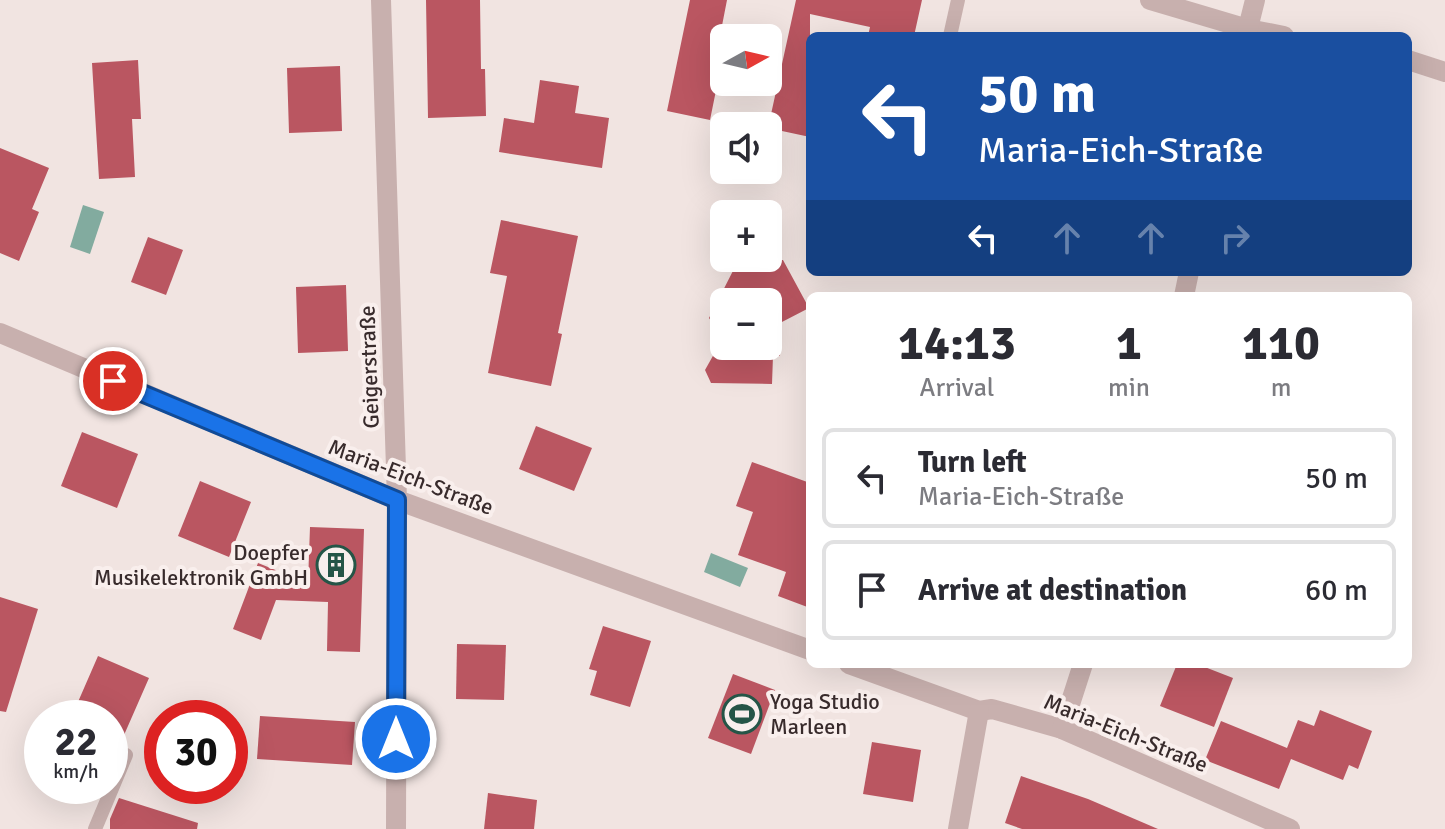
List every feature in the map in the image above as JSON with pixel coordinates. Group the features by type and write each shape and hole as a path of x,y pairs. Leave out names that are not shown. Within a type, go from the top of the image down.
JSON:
{"street":[{"name":"Geigerstraße","path":"381,0 397,500 396,829"},
{"path":"1150,0 1244,32"},
{"path":"1247,32 1255,0"},
{"path":"1412,61 1445,72"},
{"name":"Maria-Eich-Straße","path":"0,333 397,500 806,649"},
{"name":"Maria-Eich-Straße","path":"860,668 979,711 992,709 1062,729 1290,829"},
{"path":"1062,729 1082,668"},
{"path":"958,829 979,711"}],"lane":[{"path":"951,32 958,0"},
{"path":"95,829 105,804"}],"shaded area":[{"path":"83,205 104,212 90,254 70,247"},
{"path":"711,553 748,568 740,587 704,572"}],"building":[{"path":"426,0 480,0 481,69 485,69 486,116 428,118"},
{"path":"690,0 727,0 722,24 710,24 710,96 715,96 710,120 667,111"},
{"path":"796,0 922,0 915,32 869,32 870,27 810,14 810,32 806,32 806,136 782,131 782,112 772,112 775,96 782,96 782,64"},
{"path":"138,60 141,119 132,119 135,177 99,179 92,63"},
{"path":"340,66 342,131 289,133 287,68"},
{"path":"540,80 579,86 575,113 609,118 602,168 499,152 504,118 534,123"},
{"path":"0,148 49,168 32,209 39,212 19,261 0,253"},
{"path":"501,220 578,236 558,333 562,334 551,386 488,373 507,276 490,273"},
{"path":"148,237 183,250 166,295 131,282"},
{"path":"783,260 806,302 806,310 782,322 782,288 724,288 732,272 782,272"},
{"path":"346,285 348,351 298,353 296,287"},
{"path":"711,360 773,360 772,384 711,383 705,370"},
{"path":"536,426 592,448 574,491 519,469"},
{"path":"82,432 138,454 117,508 61,486"},
{"path":"752,462 806,482 806,606 778,596 786,572 738,555 753,512 736,506"},
{"path":"200,481 251,502 229,557 178,536"},
{"path":"310,527 364,529 360,652 327,651 328,602 276,600 261,640 233,629 258,563 308,583"},
{"path":"0,597 38,609 6,712 0,711"},
{"path":"603,626 651,641 630,707 590,695 597,671 589,669"},
{"path":"457,644 506,645 504,700 456,699"},
{"path":"98,656 149,678 128,726 128,700 79,700"},
{"path":"1175,668 1207,668 1233,678 1214,727 1160,706"},
{"name":"Yoga Studio Marleen","path":"733,674 775,690 751,754 708,738"},
{"path":"1320,710 1372,731 1358,769 1349,765 1343,780 1291,759 1279,789 1205,760 1221,721 1287,748 1298,720 1314,726"},
{"path":"260,716 355,722 352,765 257,759"},
{"path":"872,742 921,750 913,802 863,794"},
{"path":"1021,776 1088,799 1158,829 1022,829 1005,823"},
{"path":"488,793 537,800 534,829 484,829"},
{"path":"128,801 198,823 197,829 110,829 110,819 116,804 128,804"}],"place":[{"name":"Doepfer Musikelektronik GmbH","path":"336,565"},
{"name":"Yoga Studio Marleen","path":"742,714"}],"route":[{"path":"113,381 397,500 396,739"}]}
